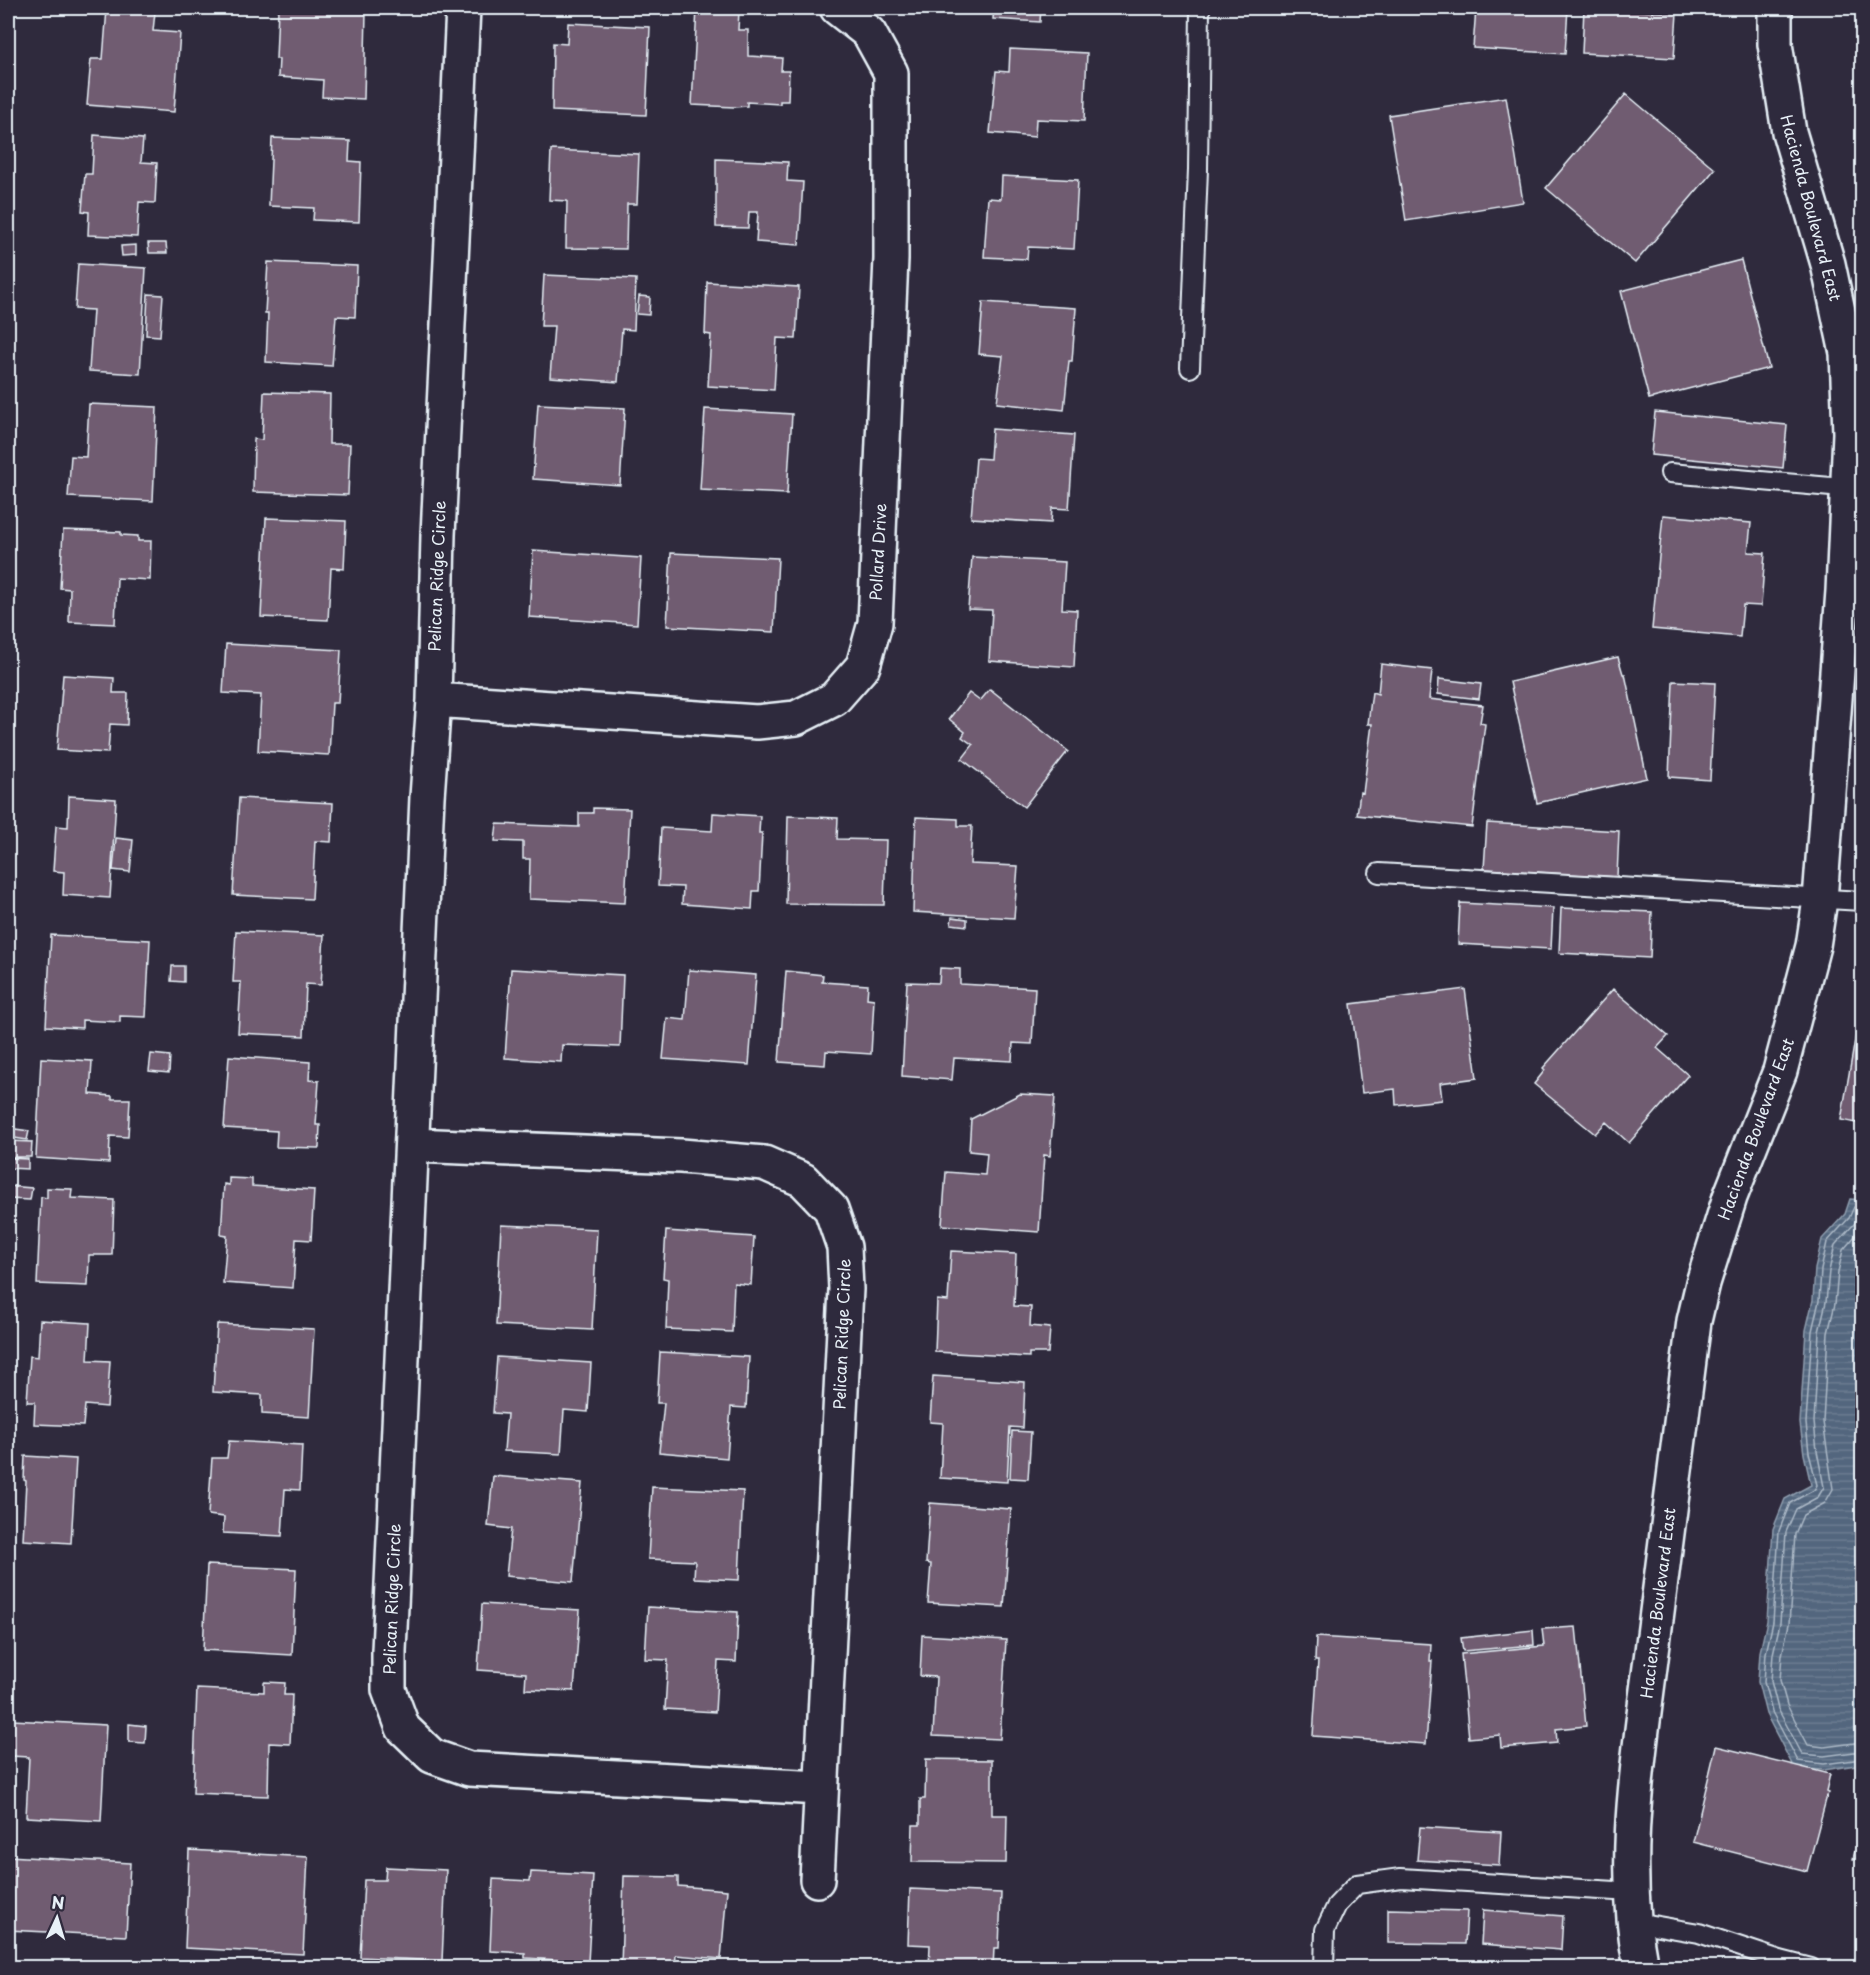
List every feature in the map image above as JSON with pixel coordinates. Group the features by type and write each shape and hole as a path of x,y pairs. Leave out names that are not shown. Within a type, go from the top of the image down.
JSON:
{"street":[{"name":"Pelican Ridge Circle","path":"463,8 389,1690 403,1728 432,1756 469,1769 820,1788"},
{"name":"Pollard Drive","path":"434,700 766,721 796,718 834,699 863,666 874,622 879,539 891,259 891,73 868,33 837,8"},
{"name":"Hacienda Boulevard East","path":"1641,1968 1634,1907 1632,1832 1640,1749 1695,1321 1703,1283 1730,1197 1780,1071 1814,946 1820,900 1843,591 1855,489 1847,353 1828,264 1789,132 1775,44 1775,8"},
{"name":"Pelican Ridge Circle","path":"412,1145 681,1156 764,1163 803,1180 831,1209 844,1247 846,1289 817,1880"}],"lane":[{"path":"1190,368 1198,169 1200,8"},
{"path":"1670,473 1855,489"},
{"path":"1379,873 1863,901"},
{"path":"1324,1968 1325,1930 1337,1905 1357,1884 1401,1878 1634,1907 1700,1933 1811,1968"}],"water":[{"path":"1850,1199 1862,1200 1862,1764 1824,1770 1794,1768 1766,1714 1758,1682 1760,1652 1767,1621 1773,1529 1785,1499 1811,1485 1800,1423 1806,1330 1813,1300 1815,1269 1822,1239 1845,1214"}],"building":[{"path":"697,8 739,10 738,30 748,30 748,56 782,58 781,71 789,71 788,101 780,101 780,104 747,102 747,106 734,107 692,105"},
{"path":"994,8 1041,8 1040,22 993,19"},
{"path":"1476,8 1568,8 1565,54 1473,48"},
{"path":"1584,8 1677,13 1674,58 1582,53"},
{"path":"107,9 155,12 153,31 180,33 174,112 87,105 91,59 103,59"},
{"path":"278,9 366,12 364,99 322,97 323,80 278,77 279,59 276,59"},
{"path":"568,23 650,27 646,115 552,111 553,43 567,44"},
{"path":"1010,49 1087,53 1084,121 1036,119 1035,137 990,133 996,71 1009,72"},
{"path":"1626,94 1715,169 1635,263 1546,188"},
{"path":"1506,97 1523,202 1406,221 1389,115"},
{"path":"94,135 143,139 141,162 157,163 155,203 139,202 137,237 88,235 89,212 82,211 85,174 92,174"},
{"path":"272,138 350,141 349,161 361,162 359,222 313,220 314,208 269,206"},
{"path":"551,150 639,154 637,204 627,204 626,249 566,248 567,201 549,200"},
{"path":"716,159 788,162 787,181 803,182 799,245 756,242 758,212 749,212 748,228 716,227"},
{"path":"1002,176 1078,180 1074,249 1028,247 1027,259 984,257 988,198 1001,199"},
{"path":"148,243 166,243 167,253 149,253"},
{"path":"136,245 136,255 122,256 121,246"},
{"path":"1741,260 1769,368 1649,399 1621,291"},
{"path":"268,262 357,266 355,317 336,316 332,366 266,362 268,313 265,313"},
{"path":"78,264 146,268 140,374 89,371 93,310 75,309"},
{"path":"544,275 636,279 634,330 622,329 618,382 550,377 554,326 541,326"},
{"path":"707,282 799,287 796,339 777,338 774,390 708,386 711,335 705,334"},
{"path":"148,294 163,295 160,336 146,335"},
{"path":"639,296 650,297 649,315 637,314"},
{"path":"983,302 1076,308 1072,361 1069,361 1064,410 997,403 1003,356 979,354"},
{"path":"264,392 330,394 329,444 350,444 348,495 253,492 254,439 262,440"},
{"path":"89,404 157,407 153,501 68,497 71,456 86,457"},
{"path":"538,404 625,408 620,485 533,479"},
{"path":"705,409 792,414 787,494 700,490"},
{"path":"1655,412 1787,425 1783,468 1651,455"},
{"path":"992,429 1074,435 1069,509 1052,508 1051,523 971,518 976,458 990,459"},
{"path":"1663,515 1751,523 1748,552 1765,553 1761,606 1743,605 1740,637 1652,629"},
{"path":"266,518 346,521 344,569 331,568 328,620 261,617"},
{"path":"63,530 121,532 121,535 138,536 138,541 151,541 150,580 117,578 115,624 69,622 70,589 60,588"},
{"path":"533,551 641,558 637,624 529,617"},
{"path":"671,553 778,558 774,632 667,626"},
{"path":"972,557 1065,562 1062,609 1077,610 1074,667 989,661 992,610 968,609"},
{"path":"226,644 341,650 338,703 332,703 329,755 258,751 261,695 223,693"},
{"path":"1618,657 1623,674 1625,674 1647,778 1537,803 1510,682"},
{"path":"1381,664 1432,670 1429,699 1483,705 1480,723 1485,724 1472,827 1357,815 1360,792 1363,793 1372,724 1368,724 1372,692 1378,694"},
{"path":"63,675 114,678 113,693 128,693 127,725 110,724 108,753 57,750"},
{"path":"1439,679 1481,684 1479,699 1438,694"},
{"path":"1673,681 1715,683 1710,780 1669,777"},
{"path":"990,689 1068,751 1024,807 962,759 973,745 962,737 965,732 949,719 969,693 980,701"},
{"path":"69,796 116,799 110,898 63,895 64,872 53,871 56,826 68,827"},
{"path":"239,798 333,803 331,842 315,841 312,899 233,895"},
{"path":"593,808 630,809 625,903 529,899 530,859 523,859 523,842 495,841 497,824 579,827 579,813 593,813"},
{"path":"713,813 760,816 759,833 762,833 759,891 753,891 752,909 682,904 683,887 658,886 661,828 712,831"},
{"path":"788,816 838,818 837,839 886,840 884,905 786,904"},
{"path":"916,817 958,819 958,826 972,826 970,864 1018,866 1014,918 913,912"},
{"path":"1487,823 1619,831 1617,877 1484,869"},
{"path":"116,838 133,840 130,872 113,870"},
{"path":"1460,903 1553,908 1551,949 1458,944"},
{"path":"1561,908 1652,912 1650,958 1559,953"},
{"path":"952,917 967,919 967,926 951,924"},
{"path":"236,931 324,935 321,985 306,984 304,1036 238,1033 241,982 233,982"},
{"path":"51,935 150,940 146,1017 120,1016 120,1022 82,1020 82,1028 46,1026"},
{"path":"172,966 184,966 184,982 171,981"},
{"path":"940,968 960,969 960,984 1035,988 1032,1044 1013,1043 1012,1061 954,1058 952,1080 902,1076 907,982 939,983"},
{"path":"511,969 623,975 620,1047 562,1045 561,1062 505,1058"},
{"path":"689,970 756,975 749,1065 663,1059 667,1018 685,1020"},
{"path":"786,971 823,975 822,982 868,985 867,998 874,999 871,1054 826,1051 825,1065 779,1062"},
{"path":"1465,989 1477,1078 1440,1083 1442,1100 1396,1105 1395,1089 1362,1093 1351,1004"},
{"path":"1613,989 1668,1036 1657,1048 1688,1075 1629,1143 1606,1122 1595,1134 1534,1084 1545,1070 1543,1068"},
{"path":"1859,1017 1862,1017 1862,1124 1841,1120"},
{"path":"151,1054 170,1056 169,1073 149,1071"},
{"path":"229,1056 310,1062 309,1080 319,1081 316,1125 320,1125 319,1148 276,1147 277,1131 224,1128"},
{"path":"41,1058 92,1061 90,1094 112,1096 112,1099 130,1099 128,1137 110,1136 109,1163 36,1158"},
{"path":"1020,1094 1055,1096 1050,1156 1044,1155 1039,1232 942,1225 946,1172 985,1175 987,1153 969,1151 971,1119"},
{"path":"8,1128 29,1131 27,1140 8,1137"},
{"path":"8,1141 32,1142 31,1157 8,1157"},
{"path":"8,1158 28,1159 28,1169 8,1168"},
{"path":"229,1178 252,1179 252,1186 314,1190 311,1240 296,1239 293,1288 223,1283 227,1236 221,1235 224,1184 229,1185"},
{"path":"8,1186 32,1188 30,1200 8,1199"},
{"path":"47,1188 72,1189 71,1198 114,1200 112,1255 89,1255 88,1286 37,1284 41,1197 47,1198"},
{"path":"501,1225 597,1229 592,1330 496,1325"},
{"path":"666,1231 754,1237 751,1285 734,1283 732,1332 666,1329 668,1279 663,1278"},
{"path":"951,1251 1016,1254 1014,1306 1031,1307 1030,1326 1050,1328 1048,1353 1029,1353 1029,1357 935,1352 937,1300 948,1301"},
{"path":"40,1320 90,1323 88,1360 110,1361 107,1407 85,1405 83,1426 34,1424 35,1402 27,1402 30,1356 38,1357"},
{"path":"217,1324 314,1329 309,1417 262,1414 262,1395 213,1392"},
{"path":"660,1352 749,1357 746,1408 731,1407 727,1458 659,1452 664,1403 657,1403"},
{"path":"497,1357 591,1363 588,1412 564,1410 561,1454 504,1451 507,1414 493,1413"},
{"path":"933,1376 1025,1382 1023,1428 1010,1427 1007,1482 940,1478 943,1423 930,1422"},
{"path":"1012,1431 1031,1432 1028,1479 1010,1478"},
{"path":"229,1441 302,1445 300,1490 285,1489 282,1536 223,1533 224,1517 208,1515 212,1458 227,1458"},
{"path":"25,1456 76,1459 71,1543 23,1540"},
{"path":"493,1476 582,1483 573,1582 506,1576 511,1529 488,1526"},
{"path":"652,1487 743,1491 739,1580 694,1578 695,1561 648,1559"},
{"path":"930,1503 1011,1509 1004,1607 928,1603 931,1564 926,1563"},
{"path":"207,1565 296,1569 292,1655 203,1650"},
{"path":"482,1604 580,1610 574,1691 525,1689 526,1673 478,1670"},
{"path":"648,1607 738,1612 736,1662 718,1661 715,1712 665,1709 668,1660 645,1659"},
{"path":"1576,1627 1586,1726 1556,1729 1557,1743 1501,1748 1500,1735 1469,1738 1461,1654 1544,1646 1542,1629"},
{"path":"1533,1630 1534,1645 1463,1651 1461,1638"},
{"path":"922,1635 1006,1640 1000,1739 933,1736 936,1677 920,1676"},
{"path":"1316,1637 1431,1644 1430,1661 1432,1661 1426,1744 1313,1736 1318,1661 1315,1661"},
{"path":"264,1682 285,1683 284,1695 292,1695 290,1744 269,1743 268,1796 193,1793 197,1689 264,1692"},
{"path":"12,1720 106,1725 101,1821 26,1817 29,1757 10,1756"},
{"path":"129,1724 146,1726 145,1743 129,1742"},
{"path":"1716,1746 1830,1774 1826,1791 1828,1792 1807,1871 1693,1842"},
{"path":"926,1759 992,1760 992,1815 1007,1815 1006,1863 912,1862 913,1825 920,1825 920,1799 925,1799"},
{"path":"1862,1824 1862,1861 1853,1859"},
{"path":"1420,1827 1501,1832 1499,1865 1417,1860"},
{"path":"189,1850 308,1857 303,1954 185,1948"},
{"path":"8,1856 130,1863 126,1936 8,1930"},
{"path":"386,1867 446,1870 442,1961 360,1957 364,1880 385,1880"},
{"path":"531,1872 593,1875 588,1962 525,1958 525,1953 490,1951 493,1879 530,1881"},
{"path":"624,1876 678,1877 678,1886 727,1890 721,1959 676,1955 675,1968 621,1967"},
{"path":"910,1889 1001,1893 999,1948 994,1948 993,1968 929,1968 930,1945 908,1944"},
{"path":"1388,1909 1467,1911 1465,1944 1388,1943"},
{"path":"1483,1910 1563,1916 1561,1950 1481,1944"}]}
